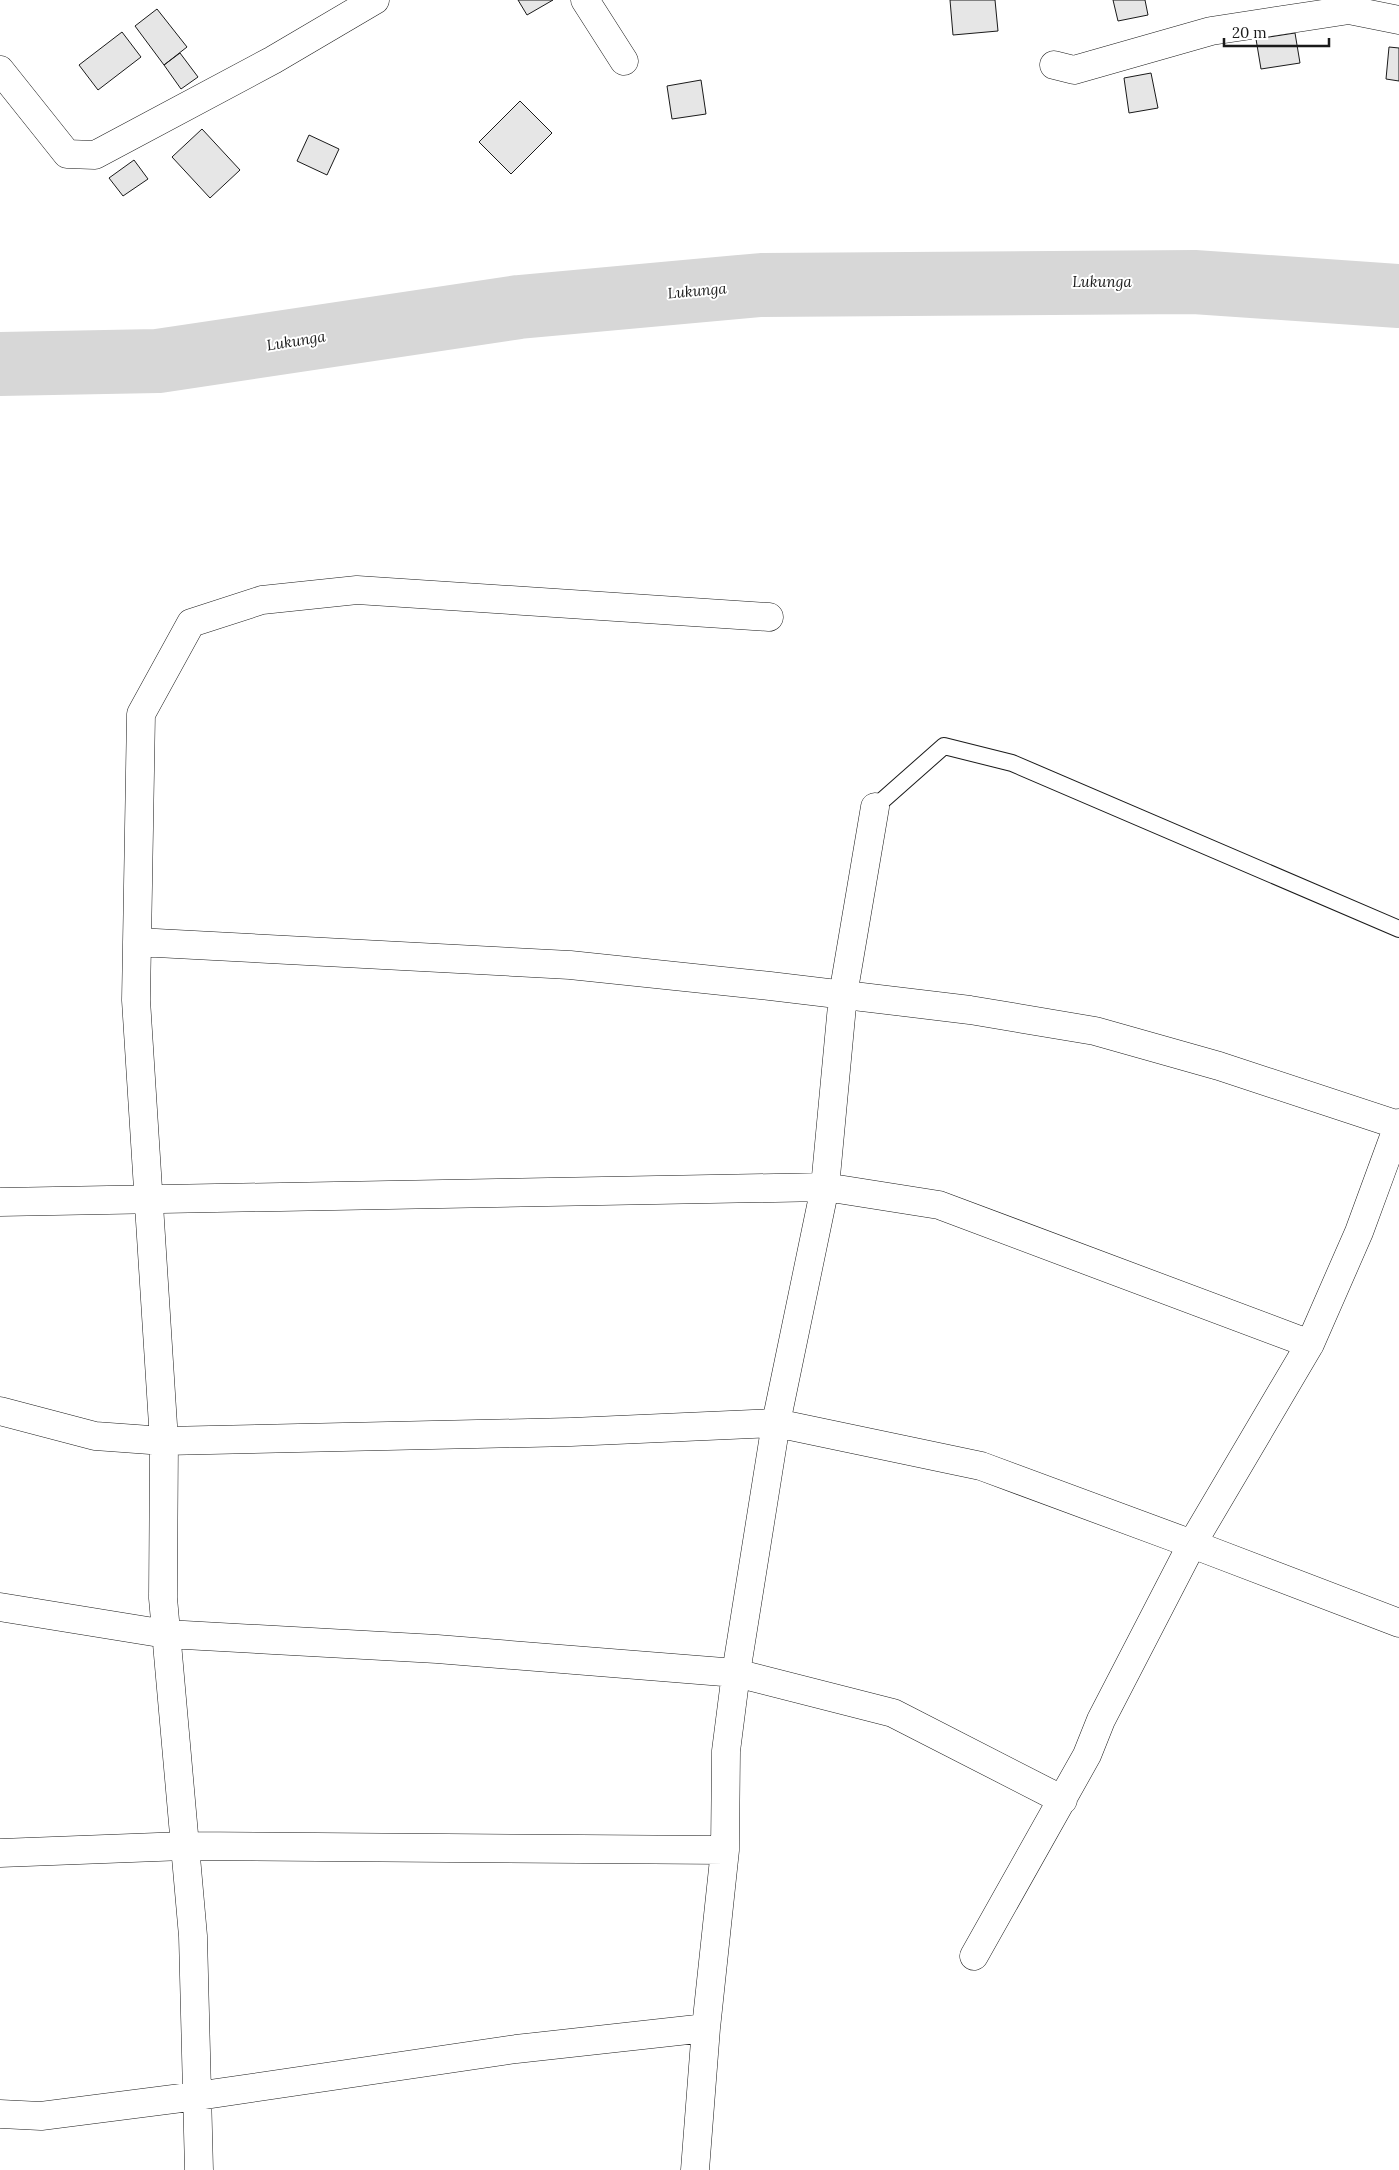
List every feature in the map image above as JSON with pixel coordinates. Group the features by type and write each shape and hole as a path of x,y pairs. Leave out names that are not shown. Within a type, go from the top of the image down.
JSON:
{"street":[{"path":"0,70 67,154 95,155 273,60 375,0"},
{"path":"585,0 624,61"},
{"path":"1054,65 1074,70 1211,31 1351,5 1399,20"},
{"path":"199,2170 192,1936 162,1598 164,1441 136,1000 141,714 191,623 262,600 357,590 769,617"},
{"path":"695,2170 706,2028 725,1850 726,1751 736,1673 776,1424 824,1187 843,995 875,807"},
{"path":"136,942 570,964 970,1010 1095,1031 1219,1066 1398,1124 1359,1232 1310,1344 1192,1544 1101,1720 1087,1755 974,1956"},
{"path":"0,1202 824,1187 939,1205 1310,1344"},
{"path":"0,1411 95,1436 164,1441 571,1432 776,1424 981,1466 1399,1623"},
{"path":"0,1607 166,1634 437,1649 736,1673 893,1713 1063,1800"},
{"path":"0,1852 184,1846 725,1850"},
{"path":"0,2114 41,2116 197,2096 516,2049 706,2028"}],"lane":[{"path":"875,807 944,746 1012,762 1399,929"}],"building":[{"path":"518,0 553,0 527,15"},
{"path":"950,0 995,0 998,31 953,35"},
{"path":"1113,0 1145,0 1148,15 1118,21"},
{"path":"157,9 187,47 164,65 135,26"},
{"path":"122,32 141,57 98,90 79,65"},
{"path":"1295,33 1300,63 1261,69 1256,39"},
{"path":"1389,47 1399,48 1399,81 1386,79"},
{"path":"180,53 198,77 181,89 164,65"},
{"path":"1151,73 1158,108 1129,113 1124,78"},
{"path":"701,80 706,114 672,119 667,86"},
{"path":"520,101 552,133 511,174 479,142"},
{"path":"202,129 240,170 210,198 172,157"},
{"path":"309,135 339,149 327,175 297,161"},
{"path":"134,160 148,179 123,196 109,178"}],"waterway":[{"name":"Lukunga","path":"0,364 158,361 519,307 761,285 1194,282 1399,296"}]}
